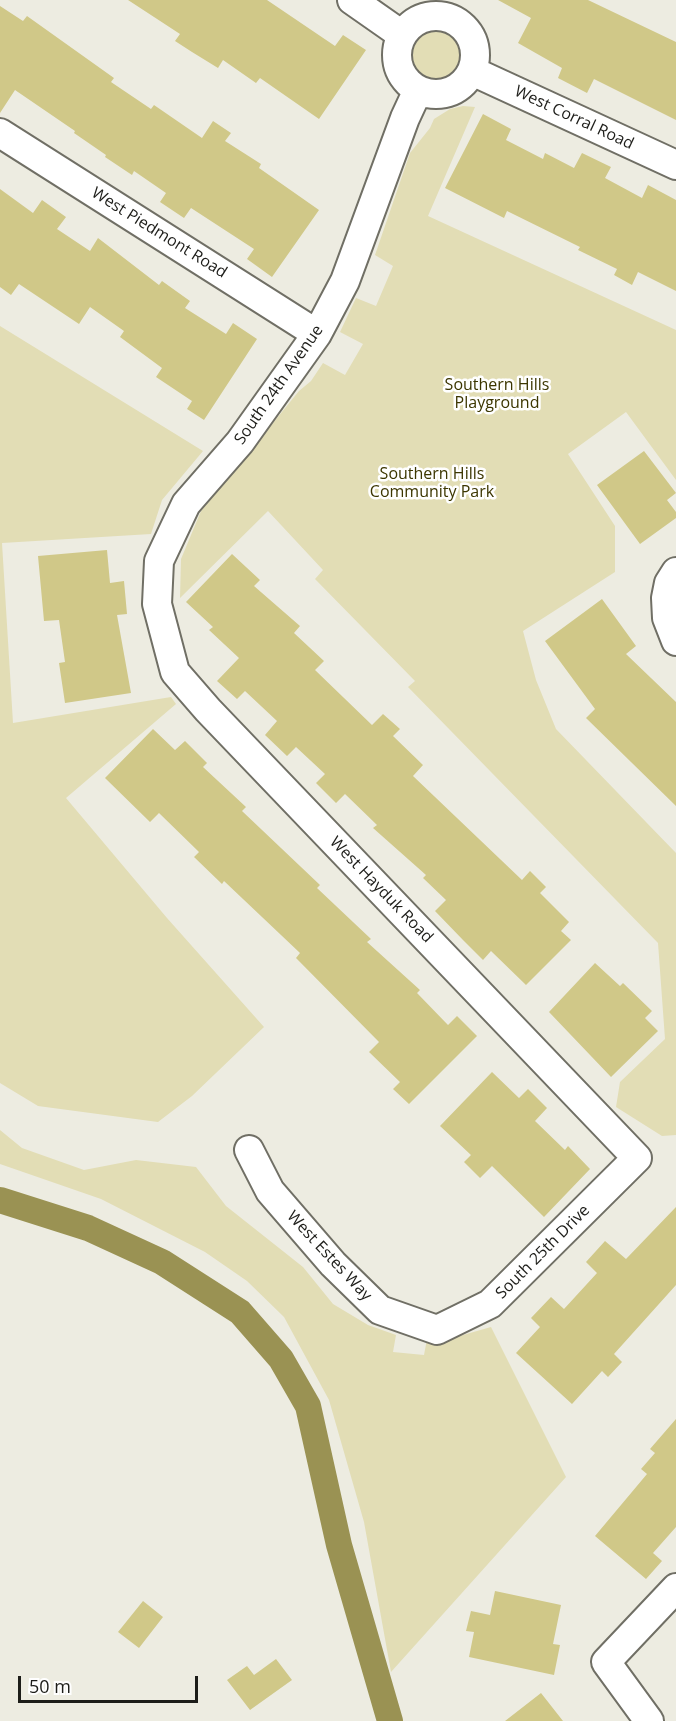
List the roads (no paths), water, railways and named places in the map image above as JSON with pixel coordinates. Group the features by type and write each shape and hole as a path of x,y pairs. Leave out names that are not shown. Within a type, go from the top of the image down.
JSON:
{"street":[{"path":"352,0 402,35"},
{"path":"454,9 474,46 476,57 472,71 461,85 452,91 436,94 418,90 401,72 397,59 402,35 417,21 454,9"},
{"name":"West Corral Road","path":"472,71 676,165"},
{"name":"South 24th Avenue","path":"157,604 159,561 186,504 240,442 317,334 345,281 405,118 418,90"},
{"name":"West Piedmont Road","path":"0,133 317,334"},
{"path":"676,572 669,583 666,598 667,618 676,641"},
{"name":"West Hayduk Road","path":"157,604 175,672 208,710 637,1158"},
{"name":"West Estes Way","path":"249,1150 270,1191 333,1264 380,1310 437,1330"},
{"name":"South 25th Drive","path":"437,1330 490,1304 637,1158"},
{"path":"649,1721 606,1662 676,1588"}],"waterway":[{"path":"0,1200 88,1228 162,1262 240,1312 281,1359 308,1406 339,1545 390,1721"}],"park label":[{"name":"Southern Hills Playground","path":"497,394"},
{"name":"Southern Hills Community Park","path":"432,483"}]}
